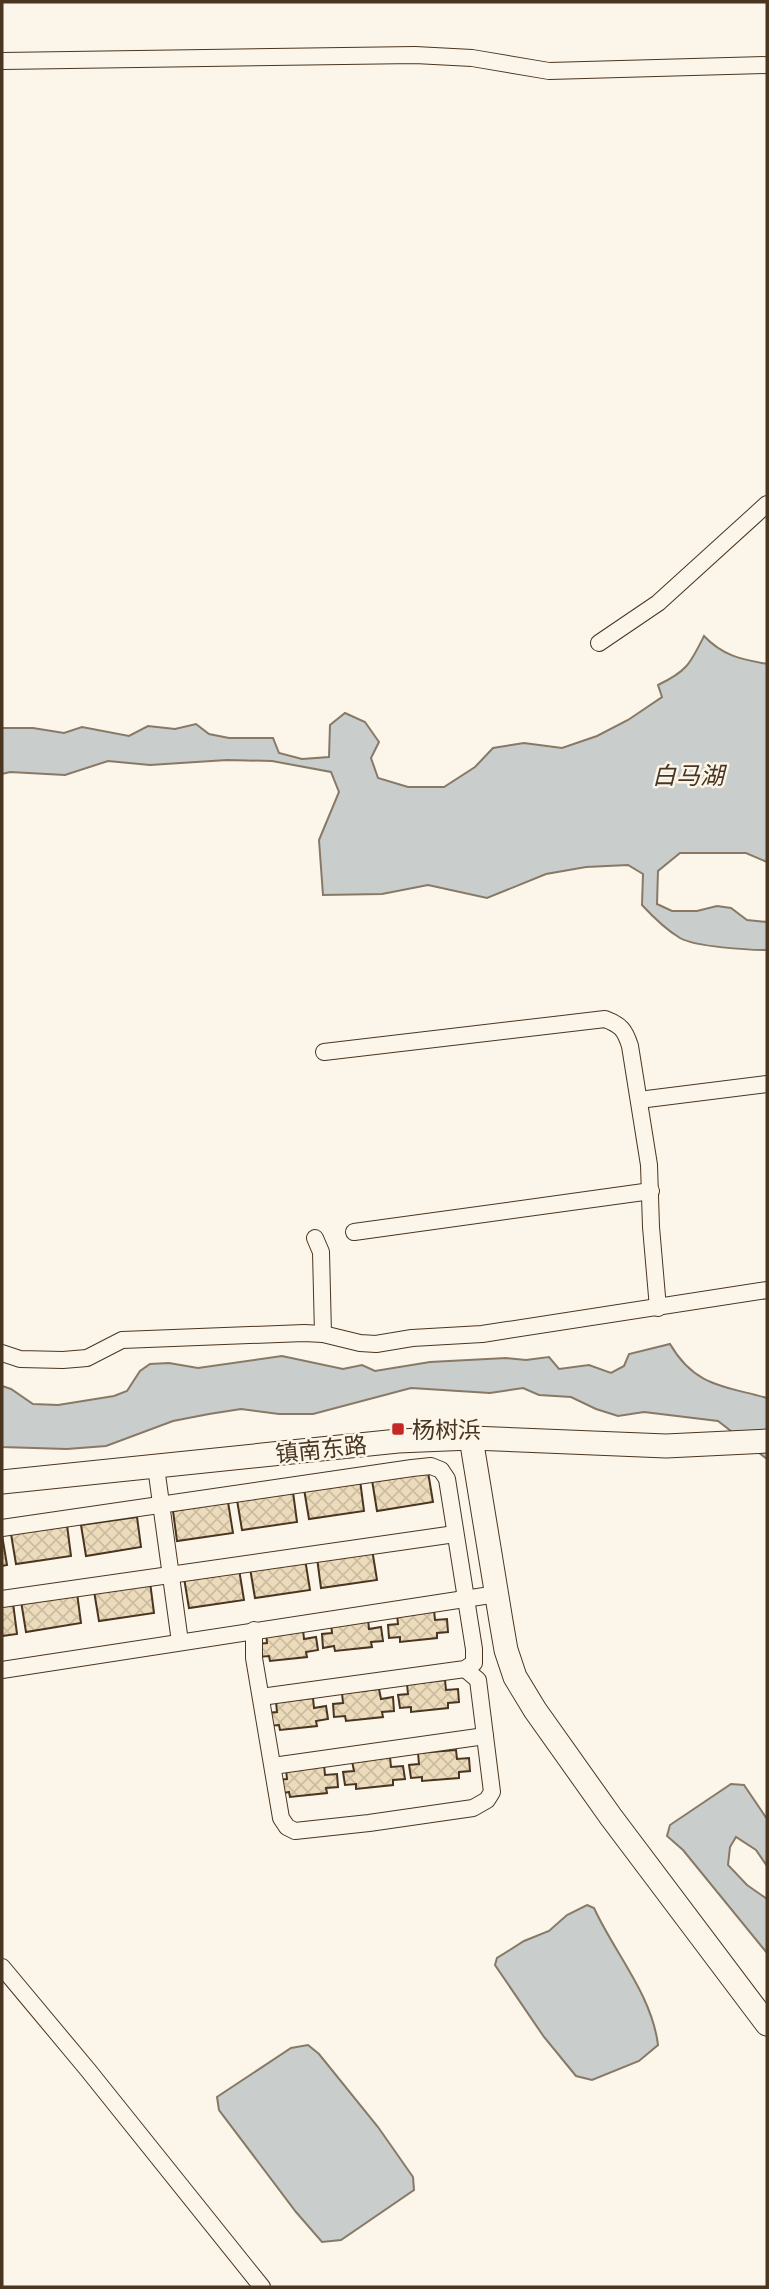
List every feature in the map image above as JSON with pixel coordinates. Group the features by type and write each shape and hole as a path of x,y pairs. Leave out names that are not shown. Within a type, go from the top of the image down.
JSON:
{"street":[{"path":"2,61 415,55 472,58 549,71 767,65"},
{"path":"599,643 658,603 767,504"},
{"path":"324,1052 605,1019 617,1023 625,1031 630,1046 639,1100 650,1191 658,1308"},
{"path":"639,1100 767,1084"},
{"path":"354,1232 650,1191"},
{"path":"315,1238 321,1252 323,1334"},
{"path":"2,1353 19,1359 63,1360 88,1358 122,1340 323,1334 376,1344 412,1338 482,1334 767,1290"},
{"path":"471,1438 496,1594 515,1677 535,1710 611,1817 767,2024"},
{"name":"镇南东路","path":"2,1482 375,1444 471,1438 666,1446 767,1441"},
{"path":"2,1528 431,1466 441,1470 447,1479 474,1663 465,1669 261,1697"},
{"path":"156,1467 180,1642"},
{"path":"2,1599 455,1534"},
{"path":"2,1670 496,1594"},
{"path":"254,1630 254,1658 281,1818 287,1827 295,1831 369,1824 473,1808 487,1800 492,1792 478,1680 465,1669"},
{"path":"273,1766 485,1736"},
{"path":"2,1967 262,2287"}],"water":[{"name":"白马湖","path":"704,636 725,652 767,664 767,862 746,853 680,853 658,871 657,904 672,911 697,911 717,906 731,908 747,920 767,922 767,950 710,946 680,938 642,905 643,874 628,865 586,867 546,874 487,898 428,885 382,894 323,895 319,840 339,792 331,772 272,761 227,760 150,765 108,761 65,775 10,772 2,774 2,728 33,728 64,733 82,727 129,736 148,726 175,729 196,724 209,734 229,738 273,738 279,753 302,759 329,757 330,725 345,713 365,722 379,742 371,758 378,778 408,787 444,787 475,767 493,748 524,743 562,748 597,736 628,720 662,697 658,685 687,666"},
{"path":"670,1344 690,1369 701,1377 724,1387 767,1398 767,1459 718,1421 644,1412 618,1416 571,1397 539,1395 523,1388 490,1393 411,1388 313,1414 279,1414 241,1409 209,1414 173,1421 106,1446 67,1449 2,1447 2,1386 33,1404 58,1405 114,1396 127,1391 140,1371 150,1364 169,1363 198,1368 282,1356 343,1369 362,1365 375,1371 430,1362 549,1357 559,1369 589,1365 611,1373 624,1366 629,1354"},
{"path":"731,1784 744,1785 767,1819 767,1866 756,1850 736,1837 730,1847 728,1865 747,1885 767,1899 767,1953 683,1850 667,1836 670,1825"},
{"path":"587,1905 594,1908 640,1991 658,2045 639,2061 592,2080 576,2076 544,2037 495,1965 497,1958 524,1941 549,1931 567,1915"},
{"path":"308,2045 319,2054 378,2127 413,2177 414,2190 341,2240 322,2242 219,2110 217,2097 291,2048"}],"building":[{"path":"428,1472 433,1502 377,1511 372,1480"},
{"path":"360,1480 364,1511 309,1519 304,1489"},
{"path":"293,1492 297,1522 242,1530 237,1500"},
{"path":"228,1502 233,1533 177,1541 173,1511"},
{"path":"137,1517 141,1547 86,1556 81,1525"},
{"path":"67,1525 71,1556 16,1564 11,1534"},
{"path":"2,1535 7,1565 2,1566"},
{"path":"372,1549 377,1580 321,1588 317,1558"},
{"path":"305,1559 310,1590 255,1598 250,1568"},
{"path":"239,1569 244,1600 189,1608 184,1578"},
{"path":"150,1582 154,1613 99,1621 94,1591"},
{"path":"77,1593 81,1623 26,1632 21,1601"},
{"path":"13,1603 17,1634 2,1636 2,1605"},
{"path":"434,1610 435,1620 447,1619 448,1632 437,1633 437,1638 400,1642 400,1637 389,1638 388,1625 398,1624 397,1614"},
{"path":"368,1619 369,1629 381,1627 383,1641 371,1642 372,1647 335,1651 334,1646 323,1648 322,1634 332,1633 331,1623"},
{"path":"303,1629 304,1639 316,1637 318,1650 306,1652 307,1657 270,1661 269,1656 258,1657 257,1644 267,1643 266,1633"},
{"path":"445,1680 446,1690 458,1689 459,1702 448,1703 448,1708 411,1712 411,1707 400,1708 398,1695 408,1694 407,1684"},
{"path":"379,1689 381,1699 393,1697 394,1711 382,1712 383,1717 346,1721 345,1716 334,1717 333,1704 343,1703 342,1693"},
{"path":"313,1698 314,1708 326,1706 328,1719 316,1721 317,1726 280,1730 279,1725 268,1726 267,1713 277,1712 276,1702"},
{"path":"456,1750 457,1759 469,1758 470,1771 459,1772 459,1778 422,1781 422,1777 411,1778 409,1765 419,1764 418,1753"},
{"path":"390,1757 391,1767 403,1766 405,1779 393,1780 393,1785 356,1789 356,1784 345,1785 343,1772 354,1771 352,1761"},
{"path":"324,1765 325,1775 337,1774 338,1787 326,1788 327,1793 290,1797 289,1792 279,1794 277,1780 287,1779 286,1769"}],"place":[{"name":"杨树浜","path":"398,1429"}]}
